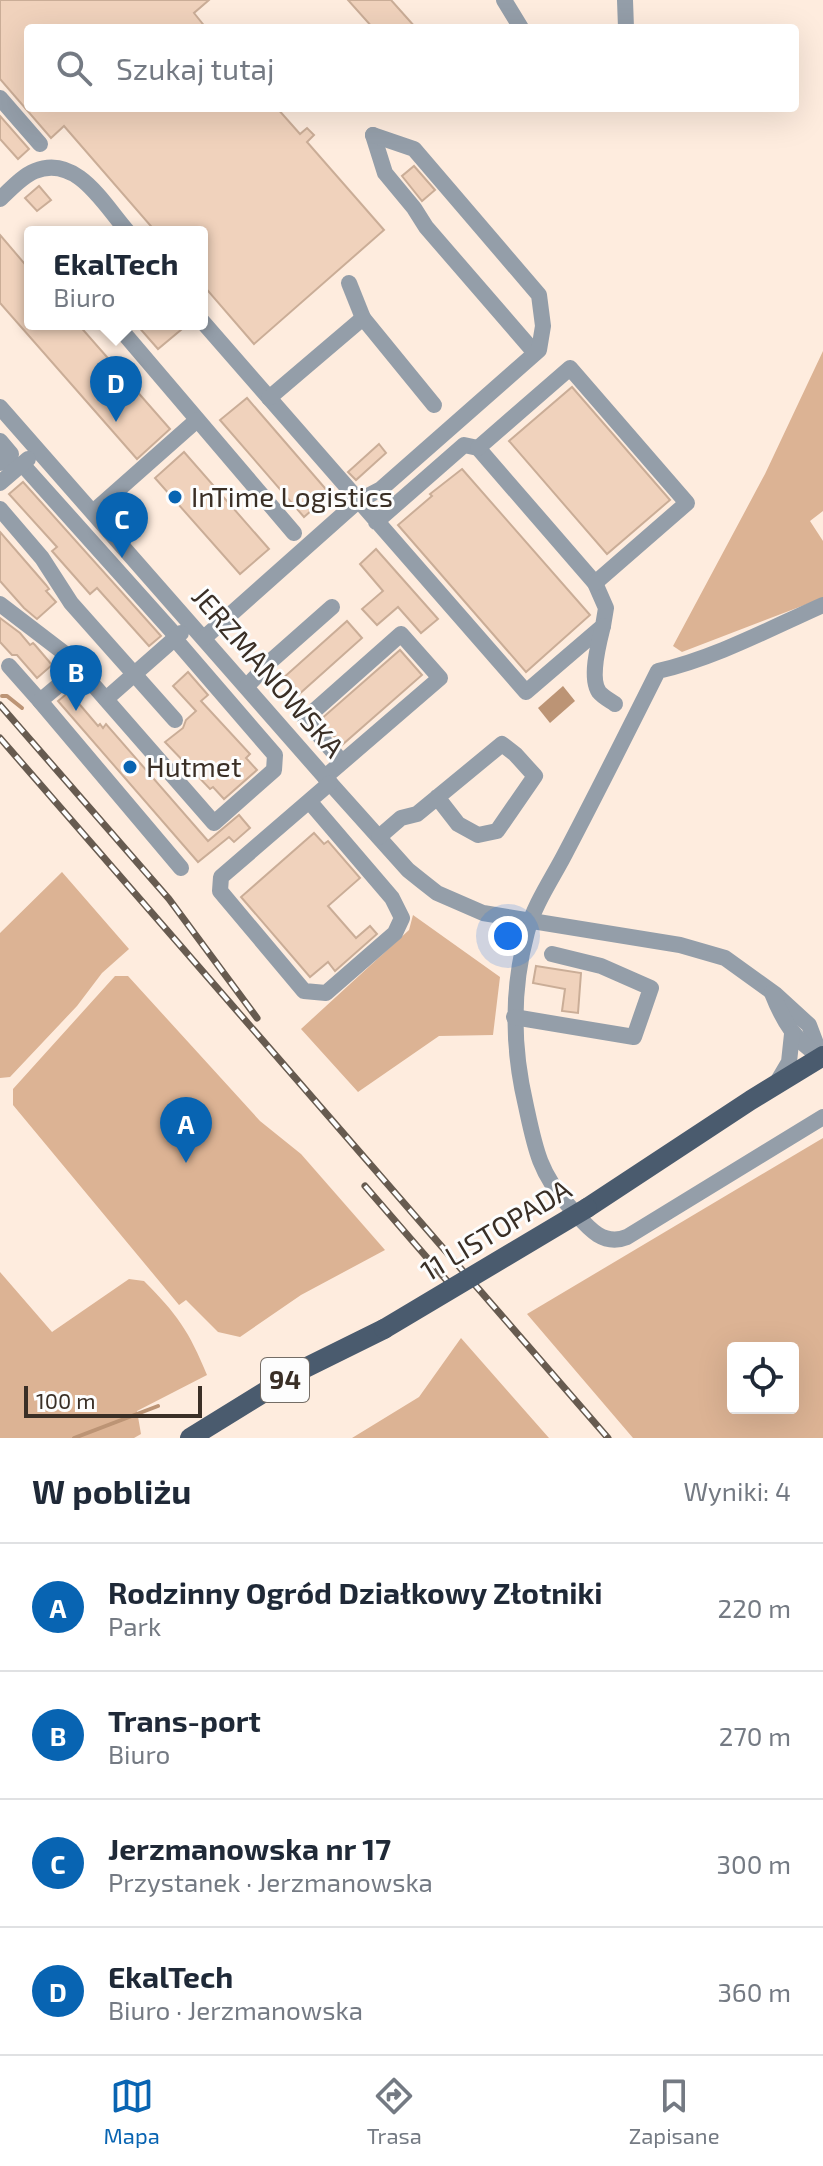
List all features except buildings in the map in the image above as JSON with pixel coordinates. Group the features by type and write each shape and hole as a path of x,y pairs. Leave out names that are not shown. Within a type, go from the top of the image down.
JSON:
{"main road":[{"name":"11 LISTOPADA","path":"190,1438 297,1372 384,1329 603,1198 822,1057"}],"street":[{"path":"504,0 519,24"},
{"path":"625,0 626,24"},
{"path":"0,98 40,144"},
{"path":"204,638 358,501 381,489 539,350 543,326 539,295 414,149 373,135 385,173 426,227 535,353"},
{"path":"0,199 32,171 54,166 75,172 123,226"},
{"path":"349,283 360,314 434,405"},
{"path":"269,398 360,314"},
{"path":"208,328 526,692 603,626"},
{"path":"121,330 294,533"},
{"path":"478,448 570,368 580,379 687,503 595,583"},
{"name":"JERZMANOWSKA","path":"0,407 327,780 408,870 437,893 483,913 706,951 739,966 816,1028 822,1057"},
{"path":"93,512 197,420"},
{"path":"0,483 8,456 33,444"},
{"path":"376,522 464,445 478,448 595,583 606,608 597,650 596,684 599,692 615,704"},
{"path":"0,604 68,656 214,823 274,770 275,755 176,638 8,456"},
{"path":"0,509 42,558 71,603 175,720"},
{"path":"823,605 678,667 658,671 531,921 518,979 514,1017 519,1078 541,1166 560,1195 592,1230 605,1239 627,1237 823,1117"},
{"path":"247,686 332,607"},
{"path":"106,699 192,624"},
{"path":"309,801 392,898 402,918 395,933 326,993 304,991 220,891 221,877 309,801 342,762 440,678 401,634 305,719 342,762"},
{"path":"9,666 181,868"},
{"path":"40,701 79,668"},
{"path":"379,837 401,818 417,814 437,797 502,744 535,776 497,831 478,835 458,824 437,797"},
{"path":"514,1017 634,1037 651,988 601,966 552,954"},
{"name":"JERZMANOWSKA","path":"772,991 792,1034 822,1057"},
{"path":"774,1086 789,1062 792,1034"}],"shaded area":[{"path":"823,351 823,511 810,521 823,541 823,598 682,652 673,646 765,474"},
{"path":"563,686 575,701 550,723 538,708"},
{"path":"62,872 129,949 102,973 77,1006 10,1077 0,1078 0,933"},
{"path":"413,915 500,977 493,1035 439,1036 358,1092 301,1029 409,930"},
{"path":"115,976 128,976 260,1121 301,1154 385,1250 301,1295 240,1337 218,1332 186,1300 179,1305 13,1105 13,1089"},
{"path":"823,1138 823,1438 633,1438 527,1314"},
{"path":"0,1272 52,1332 129,1279 144,1281 181,1324 207,1375 137,1411 141,1434 134,1438 0,1438"},
{"path":"461,1338 549,1438 352,1438 419,1397"}],"waterway":[{"path":"2,696 7,696 22,708"},
{"path":"74,1438 158,1406"}],"railway":[{"path":"0,705 169,899 257,1018"},
{"path":"0,738 608,1438"},
{"path":"365,1186 448,1282"}],"place":[{"name":"EkalTech","path":"116,422"},
{"name":"InTime Logistics","path":"175,497"},
{"name":"Jerzmanowska nr 17","path":"122,558"},
{"name":"Trans-port","path":"76,711"},
{"name":"Hutmet","path":"130,767"},
{"name":"Rodzinny Ogród Działkowy Złotniki","path":"186,1163"}]}
